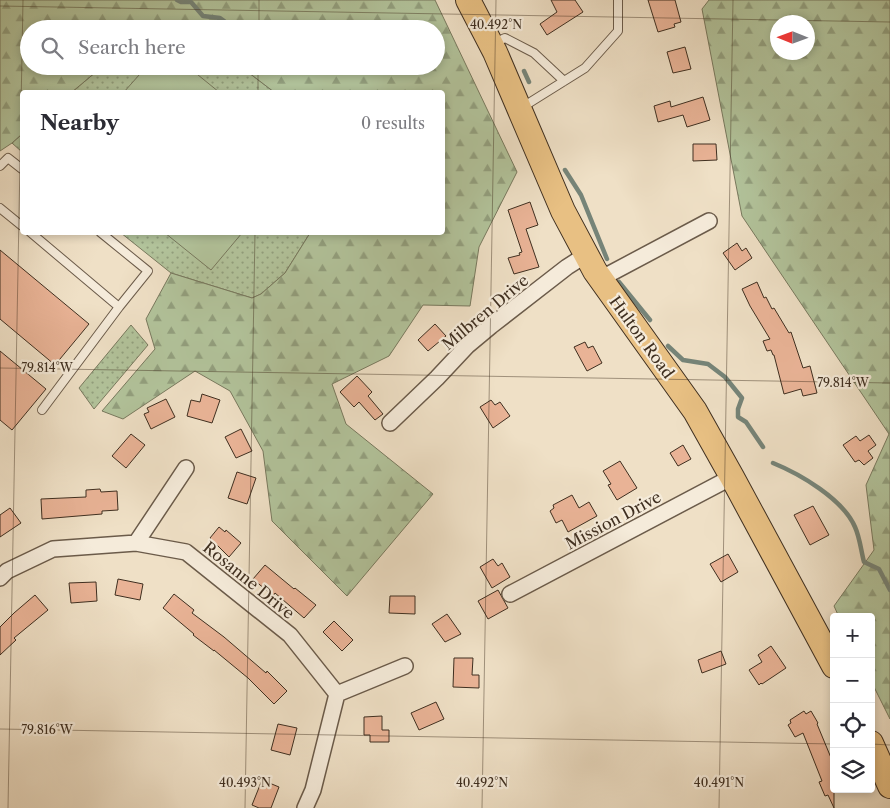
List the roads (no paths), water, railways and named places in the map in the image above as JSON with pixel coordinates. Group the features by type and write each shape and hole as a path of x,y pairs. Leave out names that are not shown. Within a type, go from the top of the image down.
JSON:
{"main road":[{"name":"Hulton Road","path":"468,0 491,44 563,211 586,255 600,279 695,411 830,659"},
{"path":"873,748 890,786"}],"street":[{"path":"600,279 709,221"},
{"name":"Milbren Drive","path":"390,423 473,341 567,267 586,255"},
{"path":"136,543 186,468"},
{"name":"Mission Drive","path":"510,594 732,477"},
{"name":"Rosanne Drive","path":"0,578 7,571 53,549 136,543 186,552 290,635 337,694"},
{"path":"305,808 313,790 337,694 405,666"}],"lane":[{"path":"519,109 585,68 618,31 618,0"},
{"path":"491,44 505,38 534,53 564,81"},
{"path":"0,166 8,158 20,167"},
{"path":"0,208 20,224"},
{"path":"34,235 119,307"},
{"path":"42,410 148,271 104,235"}],"waterway":[{"path":"177,0 191,2 203,16 223,20"},
{"path":"524,71 529,82"},
{"path":"565,170 581,195 607,259"},
{"path":"619,282 650,320"},
{"path":"668,346 683,360 708,364 725,377 742,398 738,409 738,417 746,422 763,447"},
{"path":"773,463 808,481 831,497 841,507 855,527 864,562 879,569 890,590"}]}
